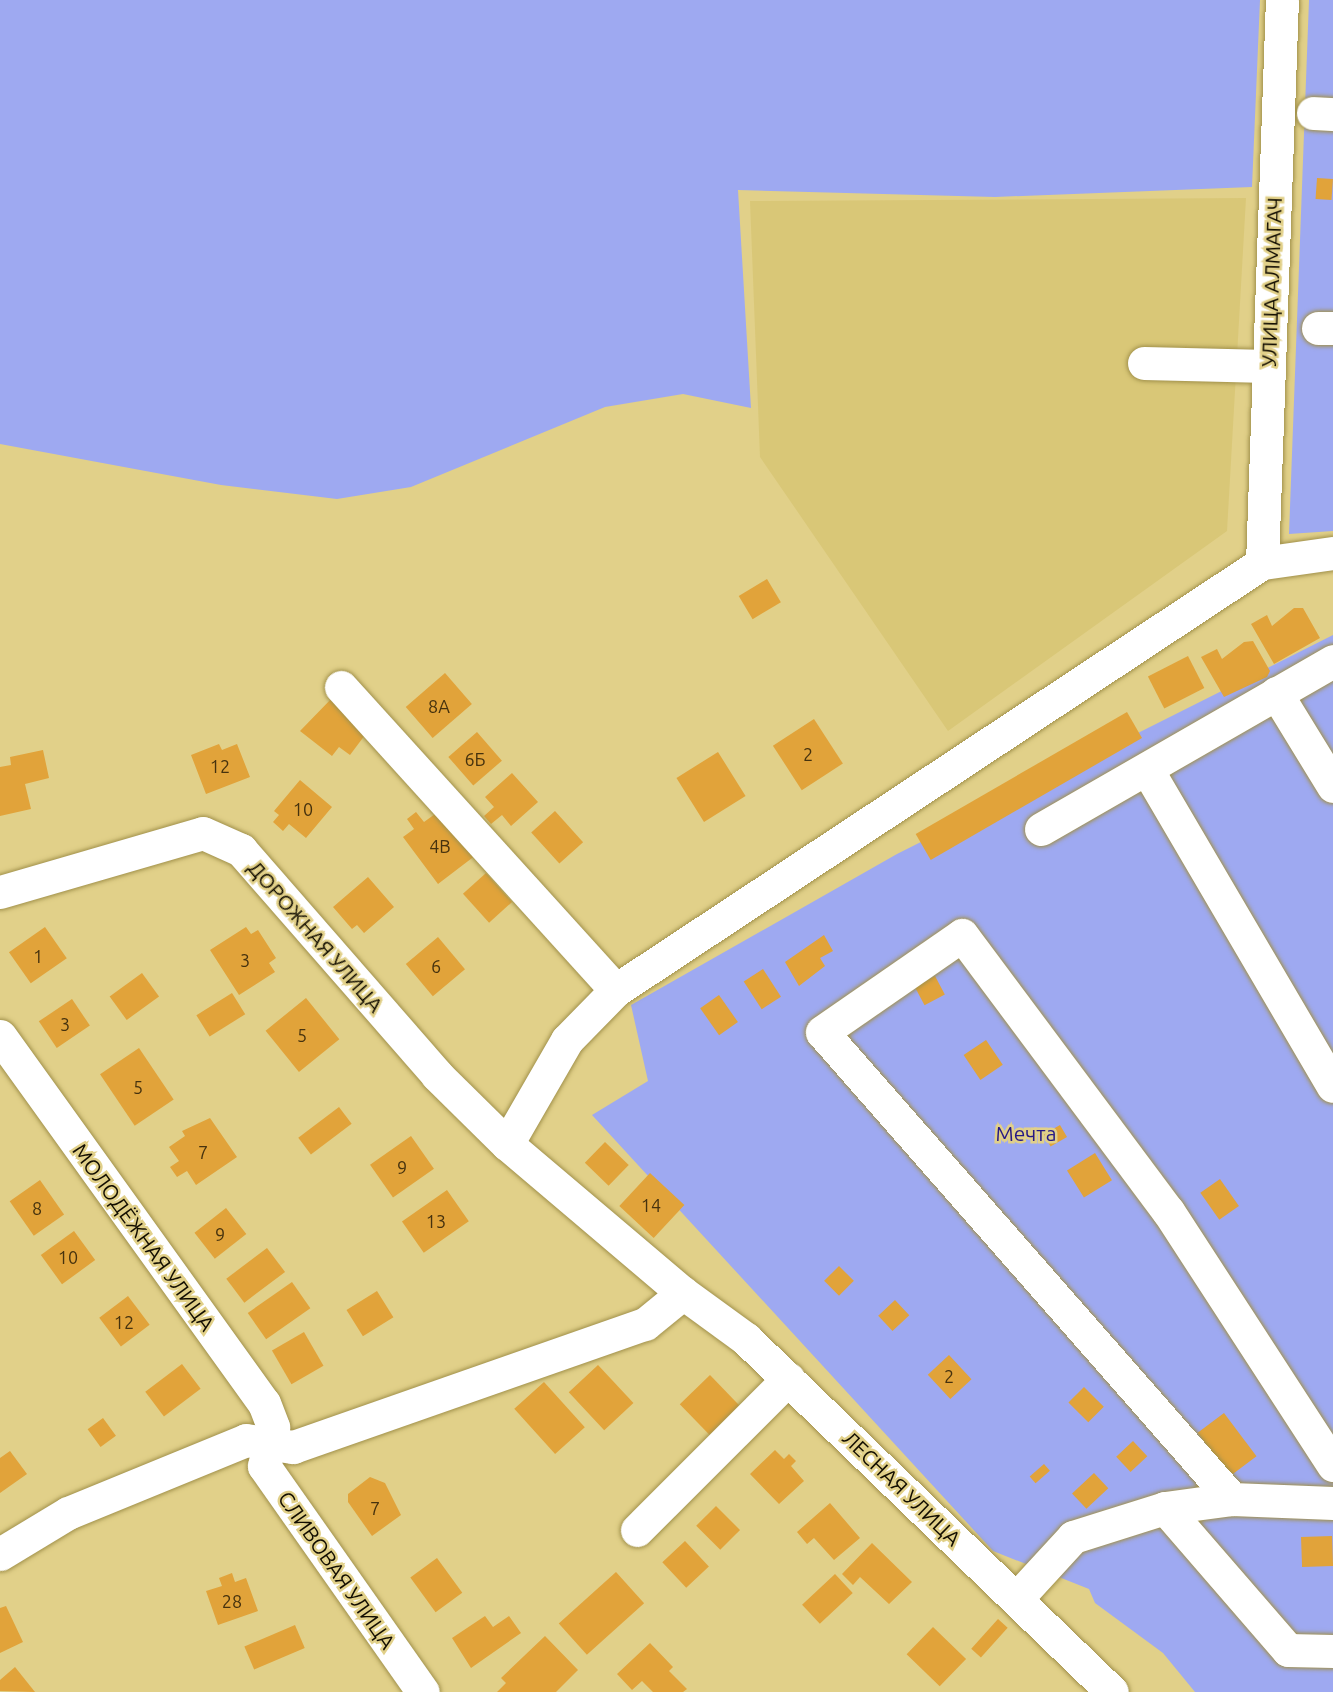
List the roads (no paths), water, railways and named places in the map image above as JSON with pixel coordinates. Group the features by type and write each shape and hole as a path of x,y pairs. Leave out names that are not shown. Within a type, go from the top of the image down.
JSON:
{"street":[{"name":"УЛИЦА АЛМАГАЧ","path":"1262,564 1282,0"},
{"path":"1144,363 1268,366"},
{"path":"507,1144 567,1040 616,990 1262,564 1333,553"},
{"path":"1041,829 1147,771 1333,661"},
{"path":"341,687 616,990"},
{"path":"1276,693 1333,786"},
{"path":"1147,771 1333,1086"},
{"name":"ДОРОЖНАЯ УЛИЦА","path":"0,892 203,833 242,850 437,1075 507,1144 683,1293"},
{"path":"1232,1499 822,1032 962,935 1168,1211 1333,1465"},
{"name":"МОЛОДЁЖНАЯ УЛИЦА","path":"0,1036 264,1403 273,1427 269,1444"},
{"path":"0,1554 106,1497 246,1440 293,1447 645,1324 683,1293"},
{"name":"ЛЕСНАЯ УЛИЦА","path":"683,1293 746,1339 1112,1692"},
{"path":"637,1530 788,1379"},
{"name":"СЛИВОВАЯ УЛИЦА","path":"269,1444 264,1466 423,1692"},
{"path":"1017,1598 1073,1537 1165,1508 1232,1499 1333,1503"},
{"path":"1165,1508 1288,1650 1333,1651"}],"park label":[{"name":"Мечта","path":"1026,1133"}]}
